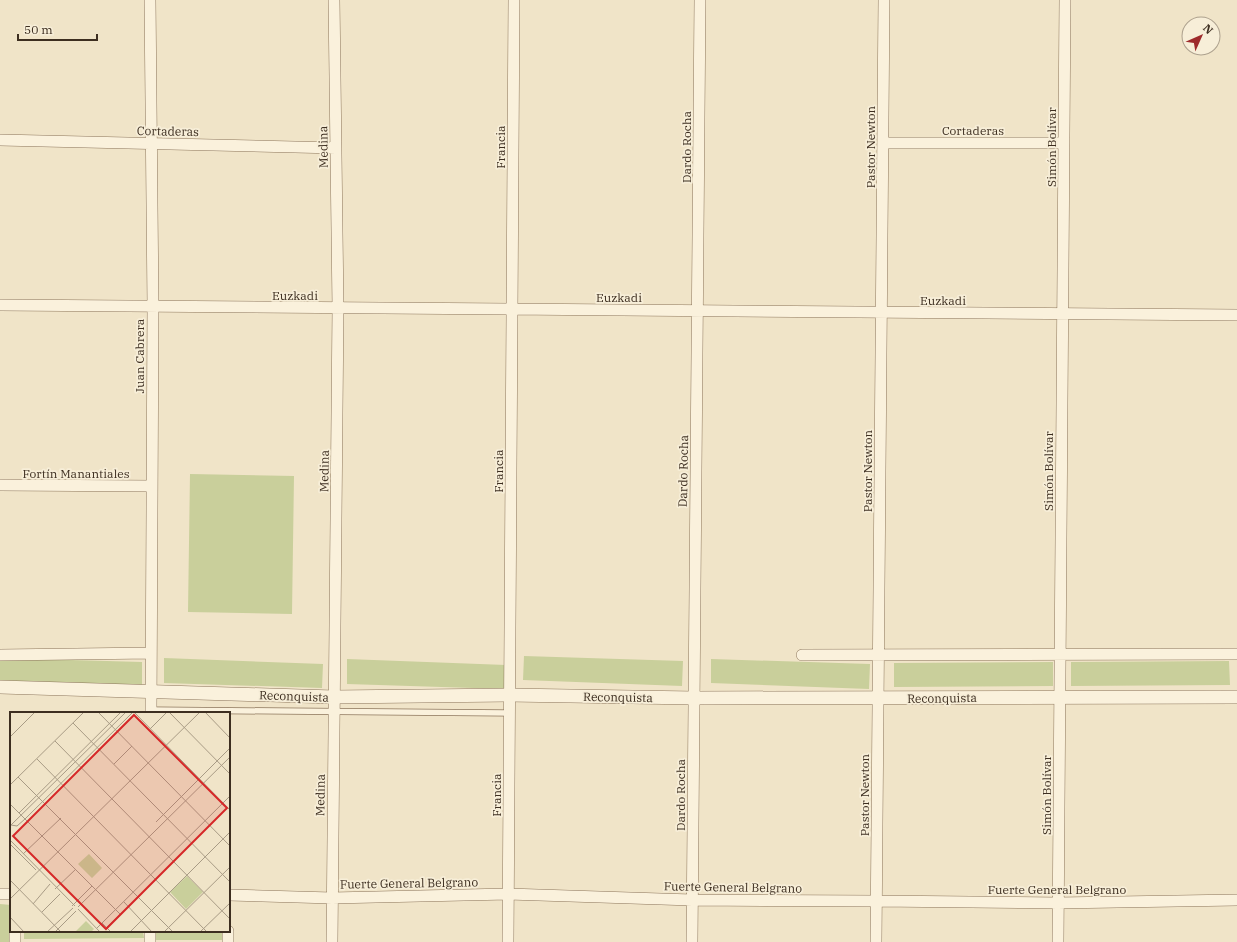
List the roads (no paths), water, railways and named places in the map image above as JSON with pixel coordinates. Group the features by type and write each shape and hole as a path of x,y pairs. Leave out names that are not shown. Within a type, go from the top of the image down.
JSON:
{"street":[{"name":"Juan Cabrera","path":"150,0 153,306 151,712"},
{"name":"Medina","path":"332,942 338,308 334,0"},
{"name":"Francia","path":"508,942 514,0"},
{"name":"Dardo Rocha","path":"692,942 700,0"},
{"name":"Pastor Newton","path":"876,942 884,0"},
{"name":"Simón Bolívar","path":"1058,942 1065,0"},
{"name":"Cortaderas","path":"0,140 336,148"},
{"name":"Cortaderas","path":"883,143 1064,143"},
{"name":"Euzkadi","path":"0,305 1237,315"},
{"name":"Fortín Manantiales","path":"0,485 152,486"},
{"path":"0,655 151,653"},
{"path":"802,655 1237,654"},
{"name":"Reconquista","path":"0,687 334,697 510,695 694,698 1060,696 1237,697"},
{"name":"Fuerte General Belgrano","path":"230,895 332,898 508,894 692,900 1058,903 1237,900"},
{"path":"15,942 16,932"}],"lane":[{"path":"151,712 334,711 509,713"}]}
